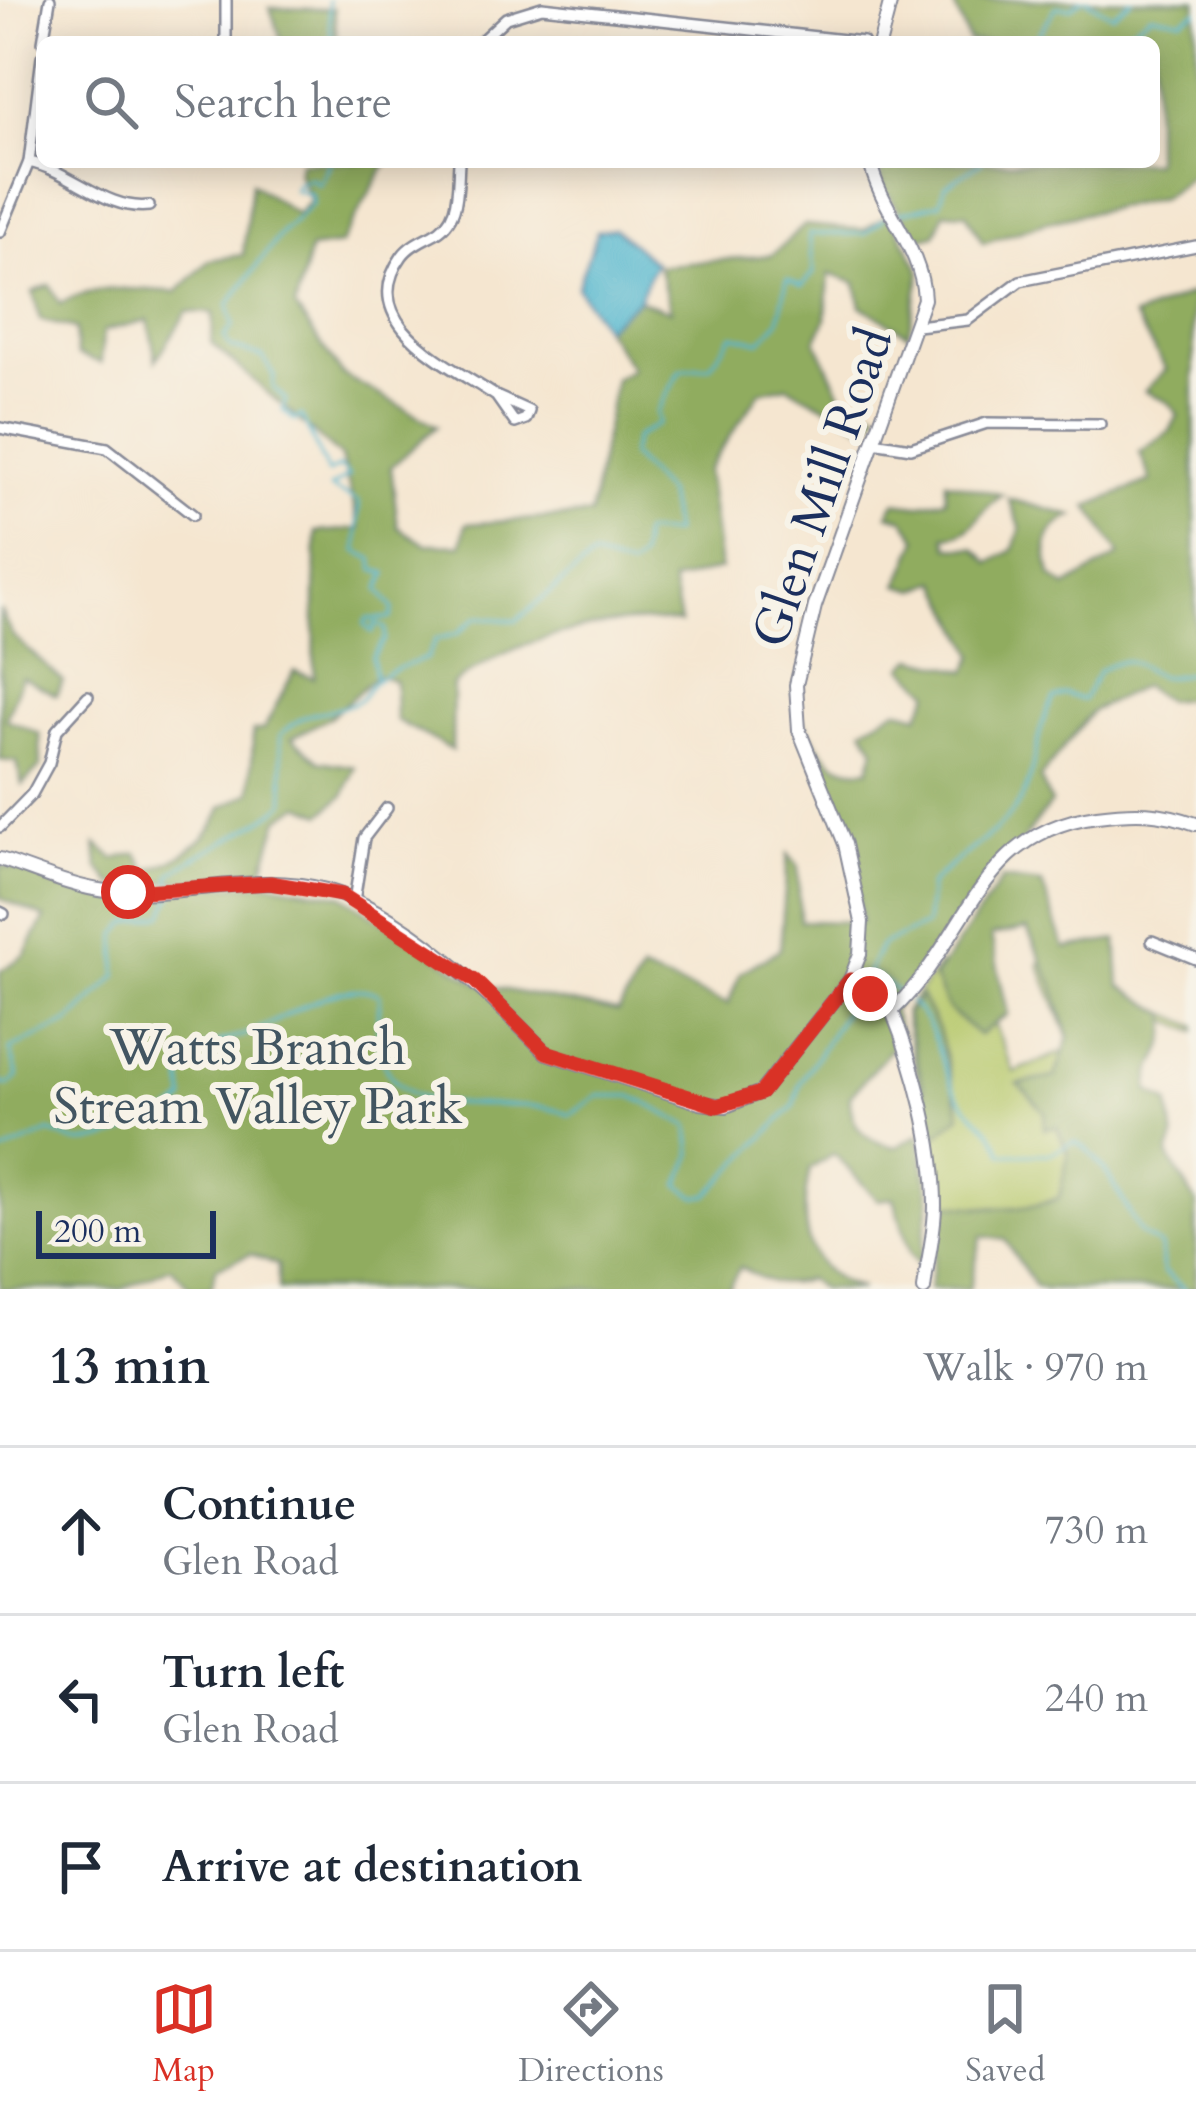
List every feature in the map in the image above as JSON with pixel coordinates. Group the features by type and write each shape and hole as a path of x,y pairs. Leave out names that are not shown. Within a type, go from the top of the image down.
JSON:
{"main road":[{"path":"882,36 891,0"},
{"name":"Glen Mill Road","path":"853,982 862,922 845,844 806,752 795,701 815,606 924,299 921,272 880,195 872,168"},
{"path":"892,1011 949,941 1008,852 1029,836 1069,820 1139,811 1196,824"},
{"path":"0,859 103,891 270,883 324,889 354,902 475,981 546,1052 717,1106 761,1093 853,982 892,1011 910,1058 932,1179 934,1222 924,1289"}],"street":[{"path":"44,36 50,0"},
{"path":"226,0 226,36"},
{"path":"486,36 506,18 548,7 809,36"},
{"path":"0,232 29,162 36,105"},
{"path":"29,162 36,164"},
{"path":"47,168 72,176 120,206 149,206"},
{"path":"458,168 454,214 448,225 402,255 391,282 391,304 397,326 416,344 496,396"},
{"path":"917,326 968,320 1020,280 1196,246"},
{"path":"873,442 910,448 987,423 1100,424"},
{"path":"0,428 109,449 193,515"},
{"path":"0,827 32,794 49,763 57,730 88,696"},
{"path":"354,902 364,838 387,808"},
{"path":"1152,941 1196,959"}],"green space":[{"path":"952,0 1196,0 1196,172 1162,198 1049,221 983,243 966,213 945,212 935,235 918,239 884,188 879,168 1160,168 1160,36 967,36"},
{"path":"270,8 334,9 336,36 280,36"},
{"path":"299,168 384,168 340,245 310,249 295,307 343,375 437,426 391,467 398,527 425,544 461,545 466,524 590,515 615,379 632,369 604,328 638,300 671,311 658,266 772,255 805,225 864,230 890,213 921,272 908,334 861,306 856,283 829,274 826,319 816,341 842,396 878,412 868,429 787,386 760,392 707,470 720,569 672,582 680,623 592,627 531,643 476,669 453,685 452,750 396,720 395,681 377,675 333,715 292,738 319,761 355,767 344,795 322,814 301,805 279,819 261,876 113,885 98,867 96,844 115,859 137,853 148,870 193,847 211,829 222,807 251,792 253,731 264,729 294,671 314,678 316,532 360,529 341,457 212,344 213,313 187,312 156,360 148,320 103,331 101,363 77,355 75,329 40,320 33,292 50,285 60,304 102,290 177,292 210,260 243,255 251,183 297,214 310,201"},
{"name":"Watts Branch Stream Valley Park","path":"1193,293 1196,698 1166,701 1143,686 1092,711 1040,778 1051,803 892,1011 902,1036 850,1096 857,1125 877,1142 897,1147 919,1134 930,1197 920,1267 910,1253 894,1198 878,1200 834,1154 810,1169 805,1208 809,1243 827,1271 862,1289 821,1289 808,1279 774,1282 740,1267 728,1289 278,1289 278,1265 251,1254 216,1268 211,1289 191,1289 171,1267 122,1289 0,1289 0,971 25,955 45,918 0,898 0,865 103,891 270,883 342,895 481,985 618,1012 642,971 728,1004 740,973 780,949 788,854 798,866 800,921 861,922 850,836 813,759 803,721 837,764 869,769 875,749 863,728 897,709 919,715 930,692 904,667 913,658 967,671 975,655 938,581 917,590 899,585 918,539 904,519 888,514 895,502 917,505 946,499 946,481 1003,495 965,531 946,536 949,547 975,548 990,563 1013,550 1021,529 1009,499 1073,516 1056,527 1047,547 1051,576 1066,587 1120,555 1088,506 1151,481 1140,452 1170,431 1178,415 1169,403 1145,391 1166,369 1134,317"},
{"path":"0,610 12,635 63,681 56,695 22,677 6,719 40,734 41,766 22,785 17,762 0,760"},
{"path":"1002,879 1042,884 1065,948 1117,940 1120,985 1167,1014 1166,1037 1149,1091 1169,1103 1174,1139 1168,1155 1196,1203 1196,1289 1045,1289 1034,1285 1005,1240 982,1236 969,1289 929,1289 943,1203 1016,1207 1059,1198 1068,1155 1057,1127 1044,1129 1045,1112 1018,1084 1055,1077 1069,1037 1053,984 1027,929 991,936 1008,1014 979,1035 948,1009 934,978"},
{"path":"1043,959 1196,1026 1196,1032 1167,1020 1148,1067 1147,1121 1196,1289 1065,1170 1059,1198 1045,1202 1001,1208 943,1203 904,1012 940,964 983,997 1014,1072 1073,1048 1039,964"},
{"path":"921,996 938,1030 961,1115 935,1137 906,1014"}],"water":[{"path":"614,228 655,263 638,300 604,328 577,287 597,231"}],"waterway":[{"path":"328,0 331,36"},
{"path":"1038,36 1056,7 1071,8 1082,0"},
{"path":"1086,0 1112,15 1131,0"},
{"path":"1110,36 1151,14 1182,20 1196,11"},
{"path":"327,168 319,185 311,178 297,184 294,190 311,194 312,204 280,235 228,305 233,326 224,337 230,347 263,357 274,376 273,387 286,400 282,410 295,421 301,415 328,473 339,467 349,476 330,488 359,502 357,551 373,559 374,570 387,573 379,589 393,609 391,618 367,619 364,625 373,633 375,623 385,628 385,639 372,657 376,681"},
{"path":"896,214 940,203 945,186 973,168"},
{"path":"171,884 170,875 184,865 285,803 280,735 293,725 312,714 356,702 380,678 427,658 436,639 457,634 477,617 516,621 593,557 630,568 640,558 643,533 674,533 667,494 630,455 635,438 659,423 657,412 681,370 710,366 732,335 760,341 779,321 787,279 802,286 814,273 809,234 865,234 885,217"},
{"path":"863,982 881,945 926,925 930,885 999,827 1019,803 1054,698 1065,694 1083,700 1099,671 1122,661 1165,677 1196,673"},
{"path":"0,1083 9,1085 18,1077 10,1049 68,1023 117,976 117,934 128,923 163,915 173,894"},
{"path":"867,975 875,975 899,993"},
{"path":"0,1154 49,1132 87,1142 151,1122 185,1100 181,1066 199,1051 335,994 366,990 380,995 378,1042 387,1071 405,1089 457,1104 518,1105 570,1115 598,1096 632,1096 689,1126 692,1156 679,1185 697,1197 708,1195 794,1106 801,1082 858,990"},
{"path":"909,1001 932,1033 957,1094 995,1136 1003,1154 1049,1154 1074,1142 1084,1147 1111,1181 1139,1231 1161,1247 1163,1272 1184,1289"}],"route":[{"path":"128,892 270,883 342,895 475,981 546,1052 560,1060 624,1075 717,1106 748,1101 761,1093 850,980 870,994"}]}
